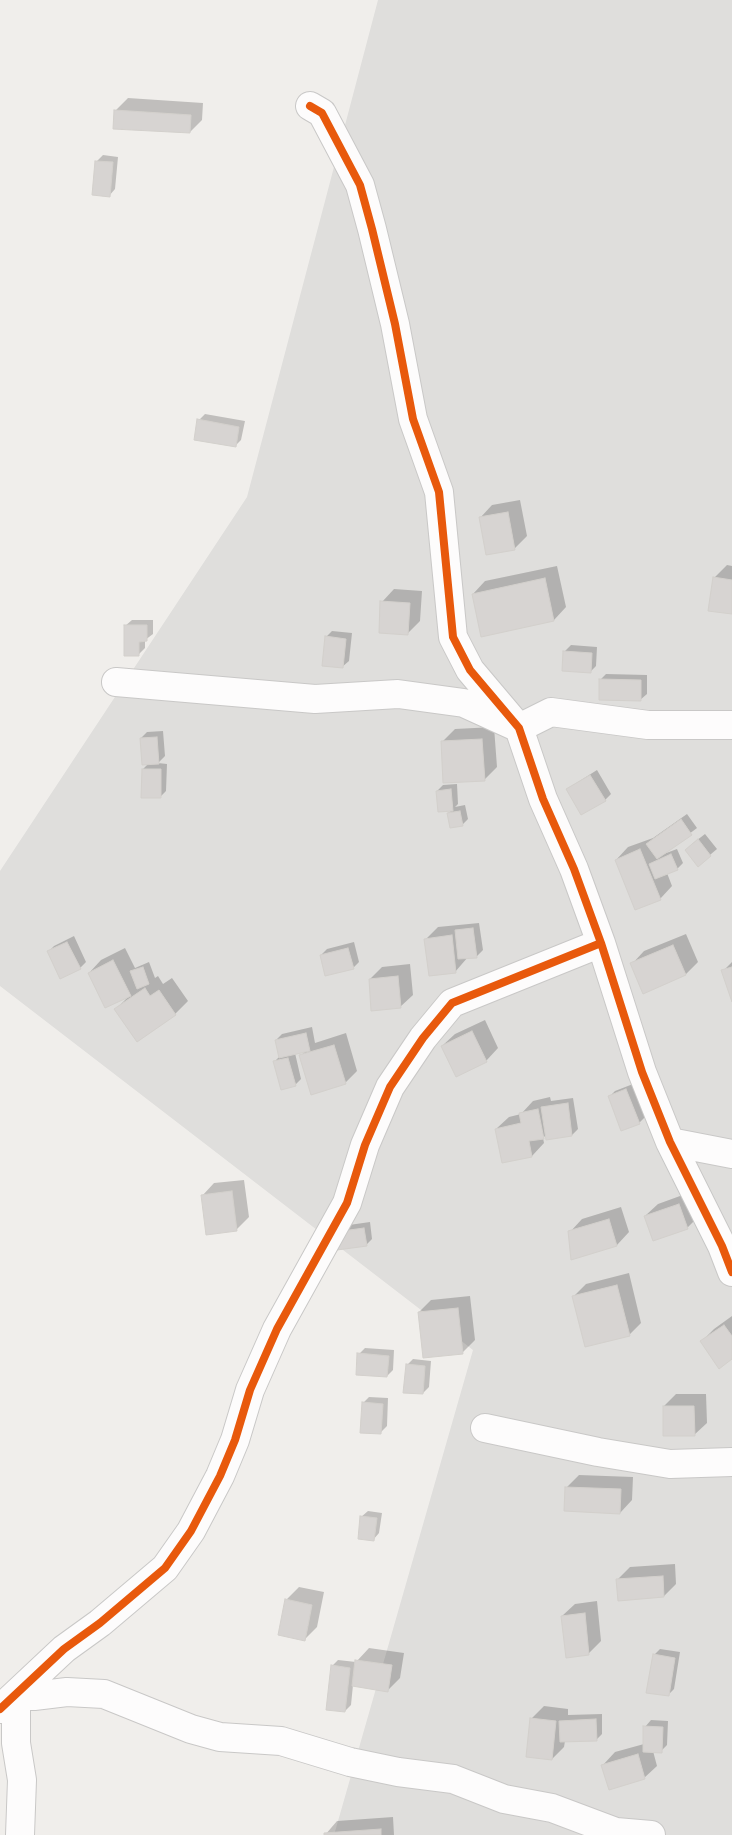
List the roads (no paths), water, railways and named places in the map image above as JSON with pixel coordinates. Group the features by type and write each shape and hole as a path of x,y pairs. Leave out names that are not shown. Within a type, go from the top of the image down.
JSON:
{"street":[{"path":"310,106 322,114 360,185 396,324 413,419 439,492 453,637 470,670 519,728 542,799 574,869 601,942 642,1072 670,1142 722,1246 732,1272"},
{"path":"116,682 315,699 398,694 464,703 519,728"},
{"path":"519,728 551,712 648,725 732,726"},
{"path":"8,1702 64,1649 100,1623 165,1568 191,1531 231,1449 250,1390 277,1329 347,1203 365,1145 390,1087 423,1038 452,1003 601,942"},
{"path":"670,1142 732,1154"},
{"path":"485,1428 598,1452 670,1464 732,1462"},
{"path":"8,1702 34,1696 67,1692 104,1694 200,1732 220,1737 281,1740 350,1762 398,1772 453,1779 504,1800 552,1808 616,1832 651,1835"},
{"path":"8,1702 22,1780 20,1835"}]}
